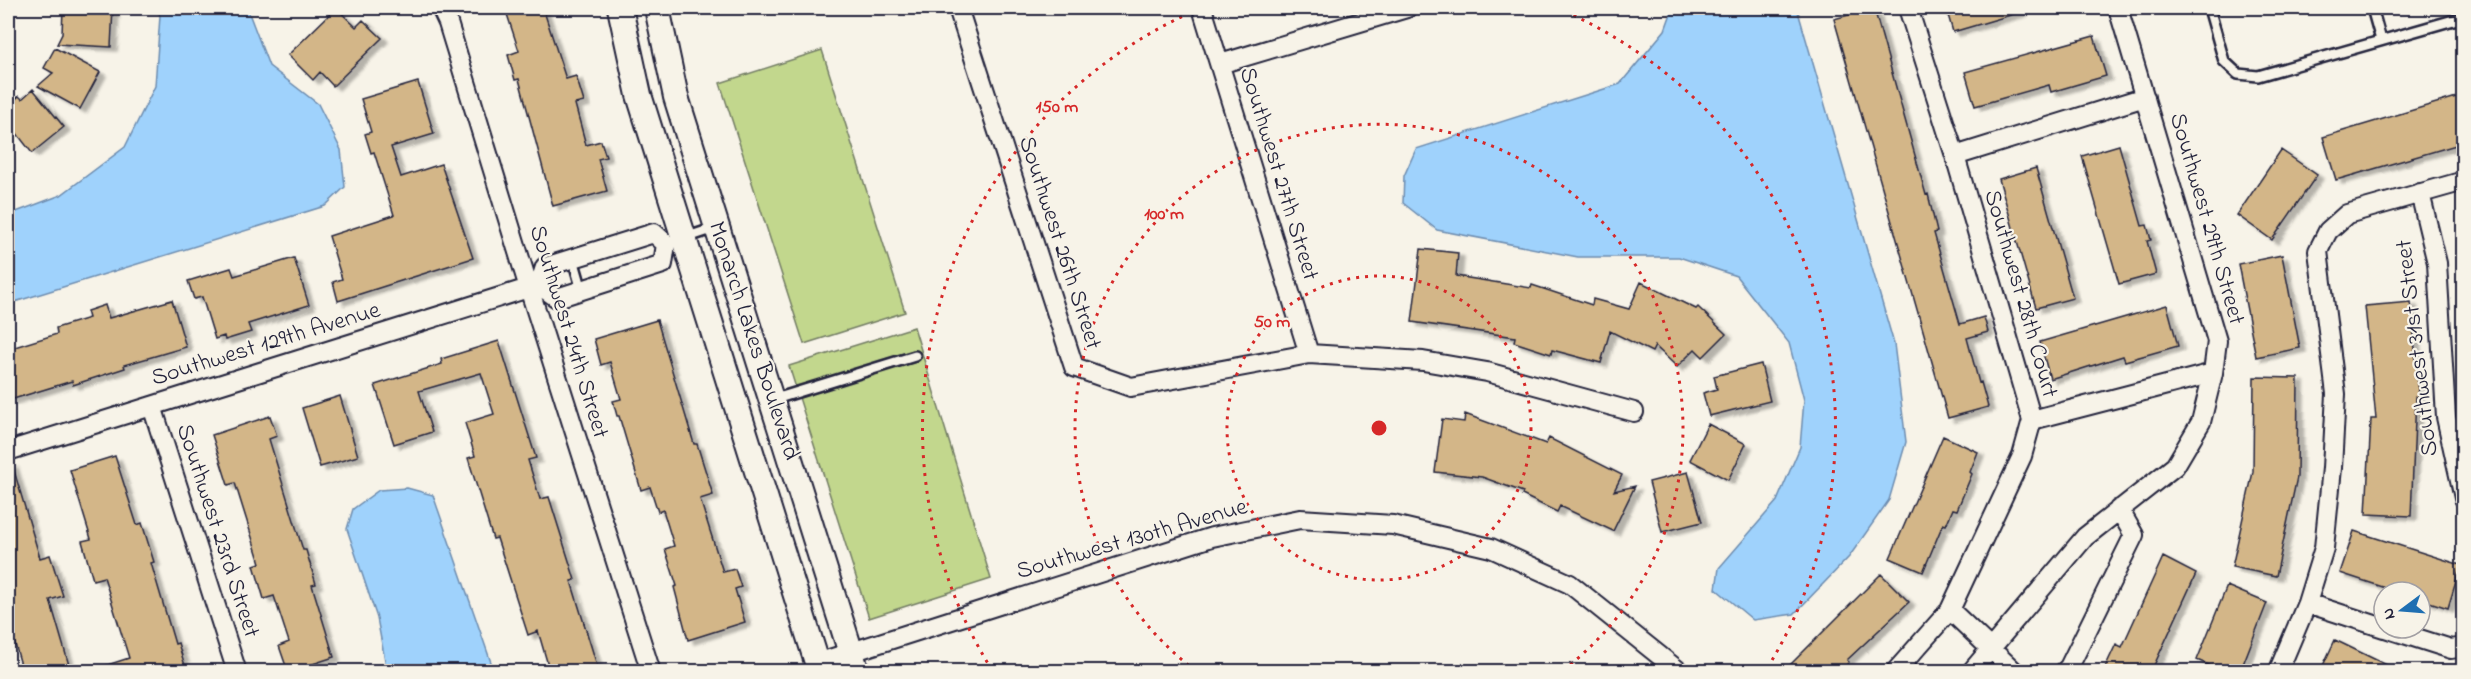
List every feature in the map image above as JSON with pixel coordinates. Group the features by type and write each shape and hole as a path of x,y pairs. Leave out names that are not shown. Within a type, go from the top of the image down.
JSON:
{"street":[{"name":"Southwest 24th Street","path":"441,8 448,23 533,286 651,672"},
{"name":"Monarch Lakes Boulevard","path":"620,8 639,95 676,241 819,667"},
{"name":"Monarch Lakes Boulevard","path":"657,8 676,98 854,662"},
{"name":"Southwest 26th Street","path":"958,8 1074,367 1131,387 1309,354"},
{"name":"Southwest 27th Street","path":"1202,8 1309,354"},
{"path":"1220,64 1407,8"},
{"name":"Southwest 28th Court","path":"1895,672 1950,610 2022,456 2032,420 1955,156 1908,8"},
{"name":"Southwest 29th Street","path":"1971,672 2085,537 2175,466 2201,422 2213,372 2217,341 2118,8"},
{"path":"1955,156 2145,97"},
{"path":"2278,672 2307,603 2324,548 2336,394 2319,251 2328,231 2347,214 2463,181"},
{"name":"Southwest 31st Street","path":"2420,193 2437,263 2446,417 2463,498"},
{"path":"654,233 676,241 663,264 582,290 556,298 533,286 545,267 573,259 654,233"},
{"name":"Southwest 129th Avenue","path":"8,451 533,286"},
{"path":"1309,354 1424,361 1487,372 1634,412"},
{"path":"2032,420 2213,372"},
{"name":"Southwest 23rd Street","path":"152,406 237,672"},
{"path":"2064,672 2069,667 2134,535 2119,509"},
{"name":"Southwest 130th Avenue","path":"819,667 854,662 1212,537 1300,519 1393,525 1491,548 1570,584 1680,672"},
{"path":"2307,603 2372,624"},
{"path":"1950,610 2015,672"},
{"path":"2423,640 2451,649 2463,646"},
{"path":"1991,650 1992,672"}],"lane":[{"path":"2208,8 2224,61 2238,74 2258,76 2463,17"},
{"path":"2372,8 2381,40"},
{"path":"676,241 717,227"},
{"path":"573,259 582,290"},
{"path":"772,400 915,356"}],"green space":[{"path":"822,50 905,312 804,344 720,83"},
{"path":"914,327 991,579 869,618 789,366"}],"water":[{"path":"157,8 247,8 269,66 318,104 341,150 345,187 325,206 8,304 8,215 61,195 125,147 155,86 160,16"},
{"path":"1673,8 1797,8 1894,344 1906,442 1889,500 1849,557 1794,614 1753,620 1716,589 1719,568 1777,501 1800,447 1804,400 1789,343 1736,276 1679,257 1578,257 1437,230 1403,203 1404,176 1416,149 1620,84 1665,30"},
{"path":"407,488 433,495 494,671 387,671 377,618 347,529 353,509 379,490"}],"building":[{"path":"63,8 113,8 111,47 57,44 62,34"},
{"path":"336,8 356,27 363,20 382,38 333,86 320,72 313,80 288,55"},
{"path":"505,8 543,8 566,79 576,76 584,102 575,104 586,145 601,141 606,157 598,159 607,191 553,206 519,79 515,80 508,55 519,51"},
{"path":"1874,8 1926,195 1928,194 1937,232 1934,233 1960,324 1984,317 1988,332 1967,338 1988,407 1948,418 1834,19"},
{"path":"1946,8 2020,8 2021,12 1953,32"},
{"path":"2094,36 2106,76 2051,92 2049,85 1975,106 1965,72"},
{"path":"55,48 100,72 80,109 38,86 53,73 44,68"},
{"path":"418,82 434,134 391,147 401,177 441,164 473,258 338,301 333,282 342,279 329,236 394,215 374,152 371,153 365,134 371,132 361,99"},
{"path":"33,89 64,127 32,153 8,122 8,106 19,96 22,99"},
{"path":"2463,95 2463,143 2336,180 2323,137"},
{"path":"2119,145 2142,226 2147,225 2151,240 2147,241 2156,274 2119,284 2082,156"},
{"path":"2281,150 2317,175 2272,240 2237,215"},
{"path":"2036,168 2073,298 2036,308 1999,179"},
{"path":"1421,249 1458,253 1456,276 1531,288 1532,285 1592,305 1593,299 1629,309 1641,282 1696,309 1698,307 1726,334 1703,357 1695,349 1677,367 1655,346 1652,352 1610,331 1601,363 1552,350 1551,354 1514,342 1515,337 1412,322"},
{"path":"2282,255 2300,348 2256,357 2238,264"},
{"path":"294,258 309,305 248,324 251,332 225,340 224,336 215,339 202,297 194,299 188,281 231,268 234,276"},
{"path":"172,300 186,347 124,365 125,368 73,385 72,381 10,400 8,349 57,334 56,328 89,318 87,311 105,305 109,318"},
{"path":"2411,302 2419,397 2416,397 2411,516 2366,514 2371,419 2376,419 2365,306"},
{"path":"2167,305 2178,346 2125,361 2123,356 2050,379 2040,342"},
{"path":"657,320 694,444 697,444 713,495 700,499 723,572 735,569 741,587 735,589 745,622 688,640 674,587 677,586 665,549 674,546 663,510 658,512 650,487 641,490 613,401 621,399 610,362 601,365 594,339"},
{"path":"499,341 536,458 528,460 540,499 549,497 575,580 571,581 599,672 550,672 538,631 528,635 497,538 493,539 468,458 475,456 465,423 494,414 481,373 419,391 432,432 394,444 375,385 442,364 441,359"},
{"path":"1761,364 1770,401 1709,416 1703,393 1717,389 1714,376"},
{"path":"2254,377 2298,378 2297,477 2276,576 2232,567 2253,472"},
{"path":"340,396 358,456 320,467 302,408"},
{"path":"1465,414 1546,444 1549,438 1622,475 1614,491 1635,486 1613,531 1560,506 1557,512 1522,495 1523,492 1482,477 1435,472 1442,419 1464,422"},
{"path":"270,416 277,436 269,439 303,550 306,550 316,584 312,585 334,657 288,672 279,646 289,642 274,596 264,599 254,565 260,563 235,483 228,485 212,435"},
{"path":"1708,424 1746,444 1728,480 1690,460"},
{"path":"1943,436 1978,452 1970,472 1972,474 1957,510 1953,509 1946,525 1943,524 1923,572 1890,558"},
{"path":"115,456 137,525 142,523 154,562 151,563 175,644 178,643 187,672 99,672 98,668 129,658 104,577 93,580 82,541 91,539 70,470"},
{"path":"12,464 40,558 50,555 63,596 50,600 71,672 23,672 8,620 8,465"},
{"path":"1688,472 1702,522 1662,532 1649,482"},
{"path":"2354,531 2461,565 2448,608 2432,603 2432,580 2372,580 2372,583 2340,573"},
{"path":"2163,557 2196,574 2151,672 2103,672 2116,644 2122,647"},
{"path":"1881,574 1909,602 1847,660 1849,662 1840,672 1783,672"},
{"path":"2227,586 2267,603 2240,672 2225,672 2197,660"},
{"path":"2335,640 2401,672 2320,672"}]}
